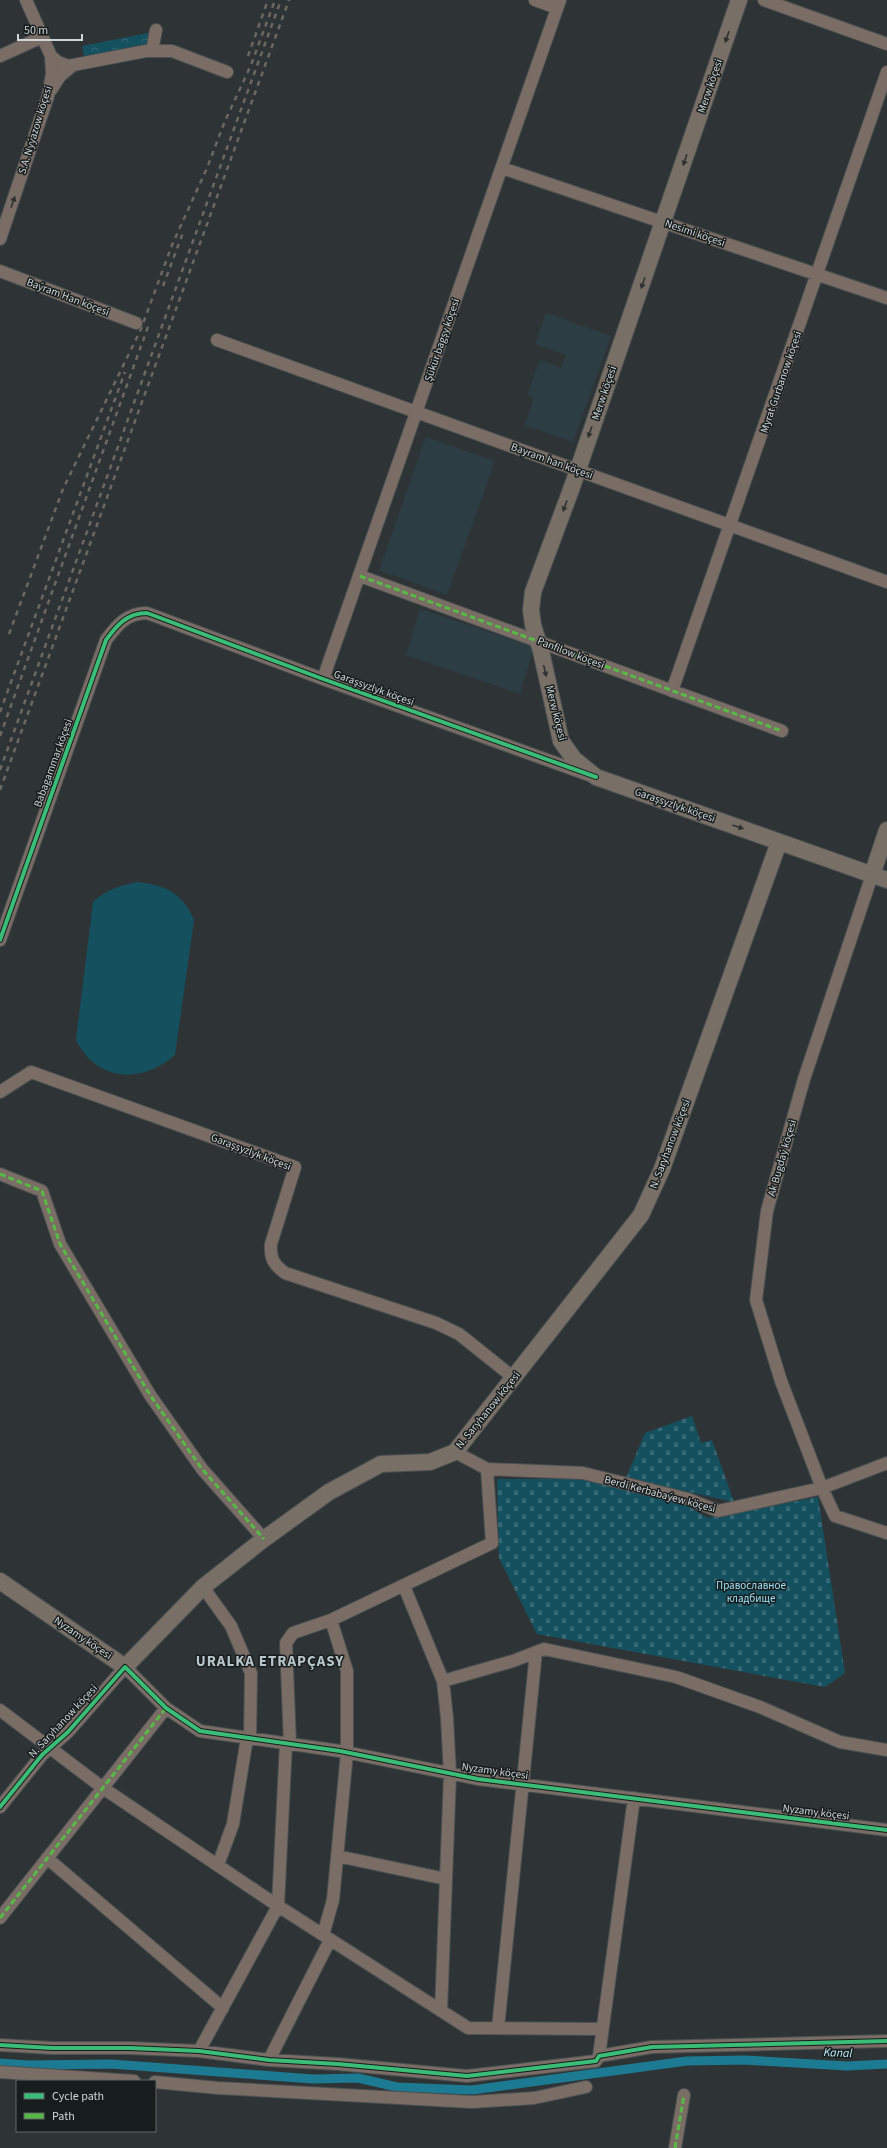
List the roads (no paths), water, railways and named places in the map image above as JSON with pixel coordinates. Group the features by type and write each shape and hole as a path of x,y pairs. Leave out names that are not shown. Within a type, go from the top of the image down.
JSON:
{"main road":[{"name":"Merw köçesi","path":"596,777 574,759 561,741 531,610 533,592 664,223 739,0"},
{"name":"Garaşsyzlyk köçesi","path":"596,777 887,880"},
{"name":"Ak Bugdaý köçesi","path":"872,875 887,830"},
{"name":"N. Saryhanow köçesi","path":"125,1667 203,1587 264,1539 329,1492 381,1464 430,1462 455,1452 514,1378 641,1215 662,1169 780,842"},
{"name":"Nyzamy köçesi","path":"0,1581 125,1667"}],"street":[{"name":"S.A. Nyýazow köçesi","path":"0,239 48,96 52,74 51,56 26,0"},
{"path":"535,0 559,4"},
{"path":"764,0 887,44"},
{"name":"Şükür bagşy köçesi","path":"323,679 559,4"},
{"path":"152,51 156,30"},
{"path":"0,56 42,37"},
{"path":"51,56 62,64 72,66 152,51 172,51 227,72"},
{"path":"48,96 60,76 72,66"},
{"name":"Myrat Gurbanow köçesi","path":"672,691 731,526 887,72"},
{"name":"Nesimi köçesi","path":"502,168 887,298"},
{"name":"Baýram Han köçesi","path":"0,271 136,323"},
{"name":"Bayram han köçesi","path":"217,340 887,582"},
{"name":"Panfilow köçesi","path":"360,576 538,640 782,731"},
{"name":"Babagammar köçesi","path":"0,940 106,640 118,624 126,618 137,613 147,613"},
{"name":"Garaşsyzlyk köçesi","path":"147,613 323,679 596,777"},
{"name":"Ak Bugdaý köçesi","path":"872,875 804,1079 767,1210 756,1300 781,1382 822,1488 835,1516 887,1533"},
{"name":"Garaşsyzlyk köçesi","path":"0,1092 31,1072 295,1167 271,1244 270,1255 274,1265 285,1273 436,1323 459,1334 514,1378"},
{"path":"0,1174 42,1191 60,1244 150,1395 202,1469 264,1539"},
{"name":"Berdi Kerbabaýew köçesi","path":"455,1452 487,1469 582,1473 688,1499 718,1511 822,1488 887,1463"},
{"path":"199,2051 278,1906 288,1744 286,1643 293,1633 331,1620 492,1543 487,1469"},
{"path":"404,1586 443,1681 450,1774 442,2011"},
{"path":"203,1587 231,1626 251,1673 249,1738 233,1824 218,1865"},
{"path":"269,2060 326,1937 333,1900 347,1753 347,1671 331,1620"},
{"path":"443,1681 514,1661 544,1649 676,1677 760,1707 840,1742 887,1750"},
{"path":"498,2028 536,1652"},
{"name":"Nyzamy köçesi","path":"125,1667 166,1708 200,1731 347,1753 450,1774 523,1785 887,1830"},
{"name":"N. Saryhanow köçesi","path":"0,1807 42,1755 68,1732 125,1667"},
{"path":"0,1918 166,1708"},
{"path":"0,1710 103,1788 278,1906 468,2028 602,2029"},
{"path":"0,2045 52,2048 130,2048 199,2051 269,2060 338,2064 467,2076 596,2061 599,2056 634,1798"},
{"path":"337,1856 446,1879"},
{"path":"47,1858 223,2008"},
{"path":"599,2056 652,2047 887,2041"},
{"path":"0,2072 119,2080"},
{"path":"156,2082 218,2088 472,2102 534,2098 586,2087"},
{"path":"675,2148 684,2095"}],"waterway":[{"name":"Kanal","path":"0,2063 28,2065 111,2064 313,2079 358,2078 397,2087 472,2090 687,2061 745,2060 847,2066 887,2064"}],"railway":[{"path":"248,56 268,0"},
{"path":"9,634 63,489 141,329 172,245 207,168 225,121 251,65 275,0"},
{"path":"0,770 281,0"},
{"path":"0,790 289,0"},
{"path":"163,286 184,230"},
{"path":"0,736 149,324"},
{"path":"0,712 125,372"}],"district":[{"name":"URALKA ETRAPÇASY","path":"270,1661"}],"park label":[{"name":"Православное кладбище","path":"751,1591"}]}
